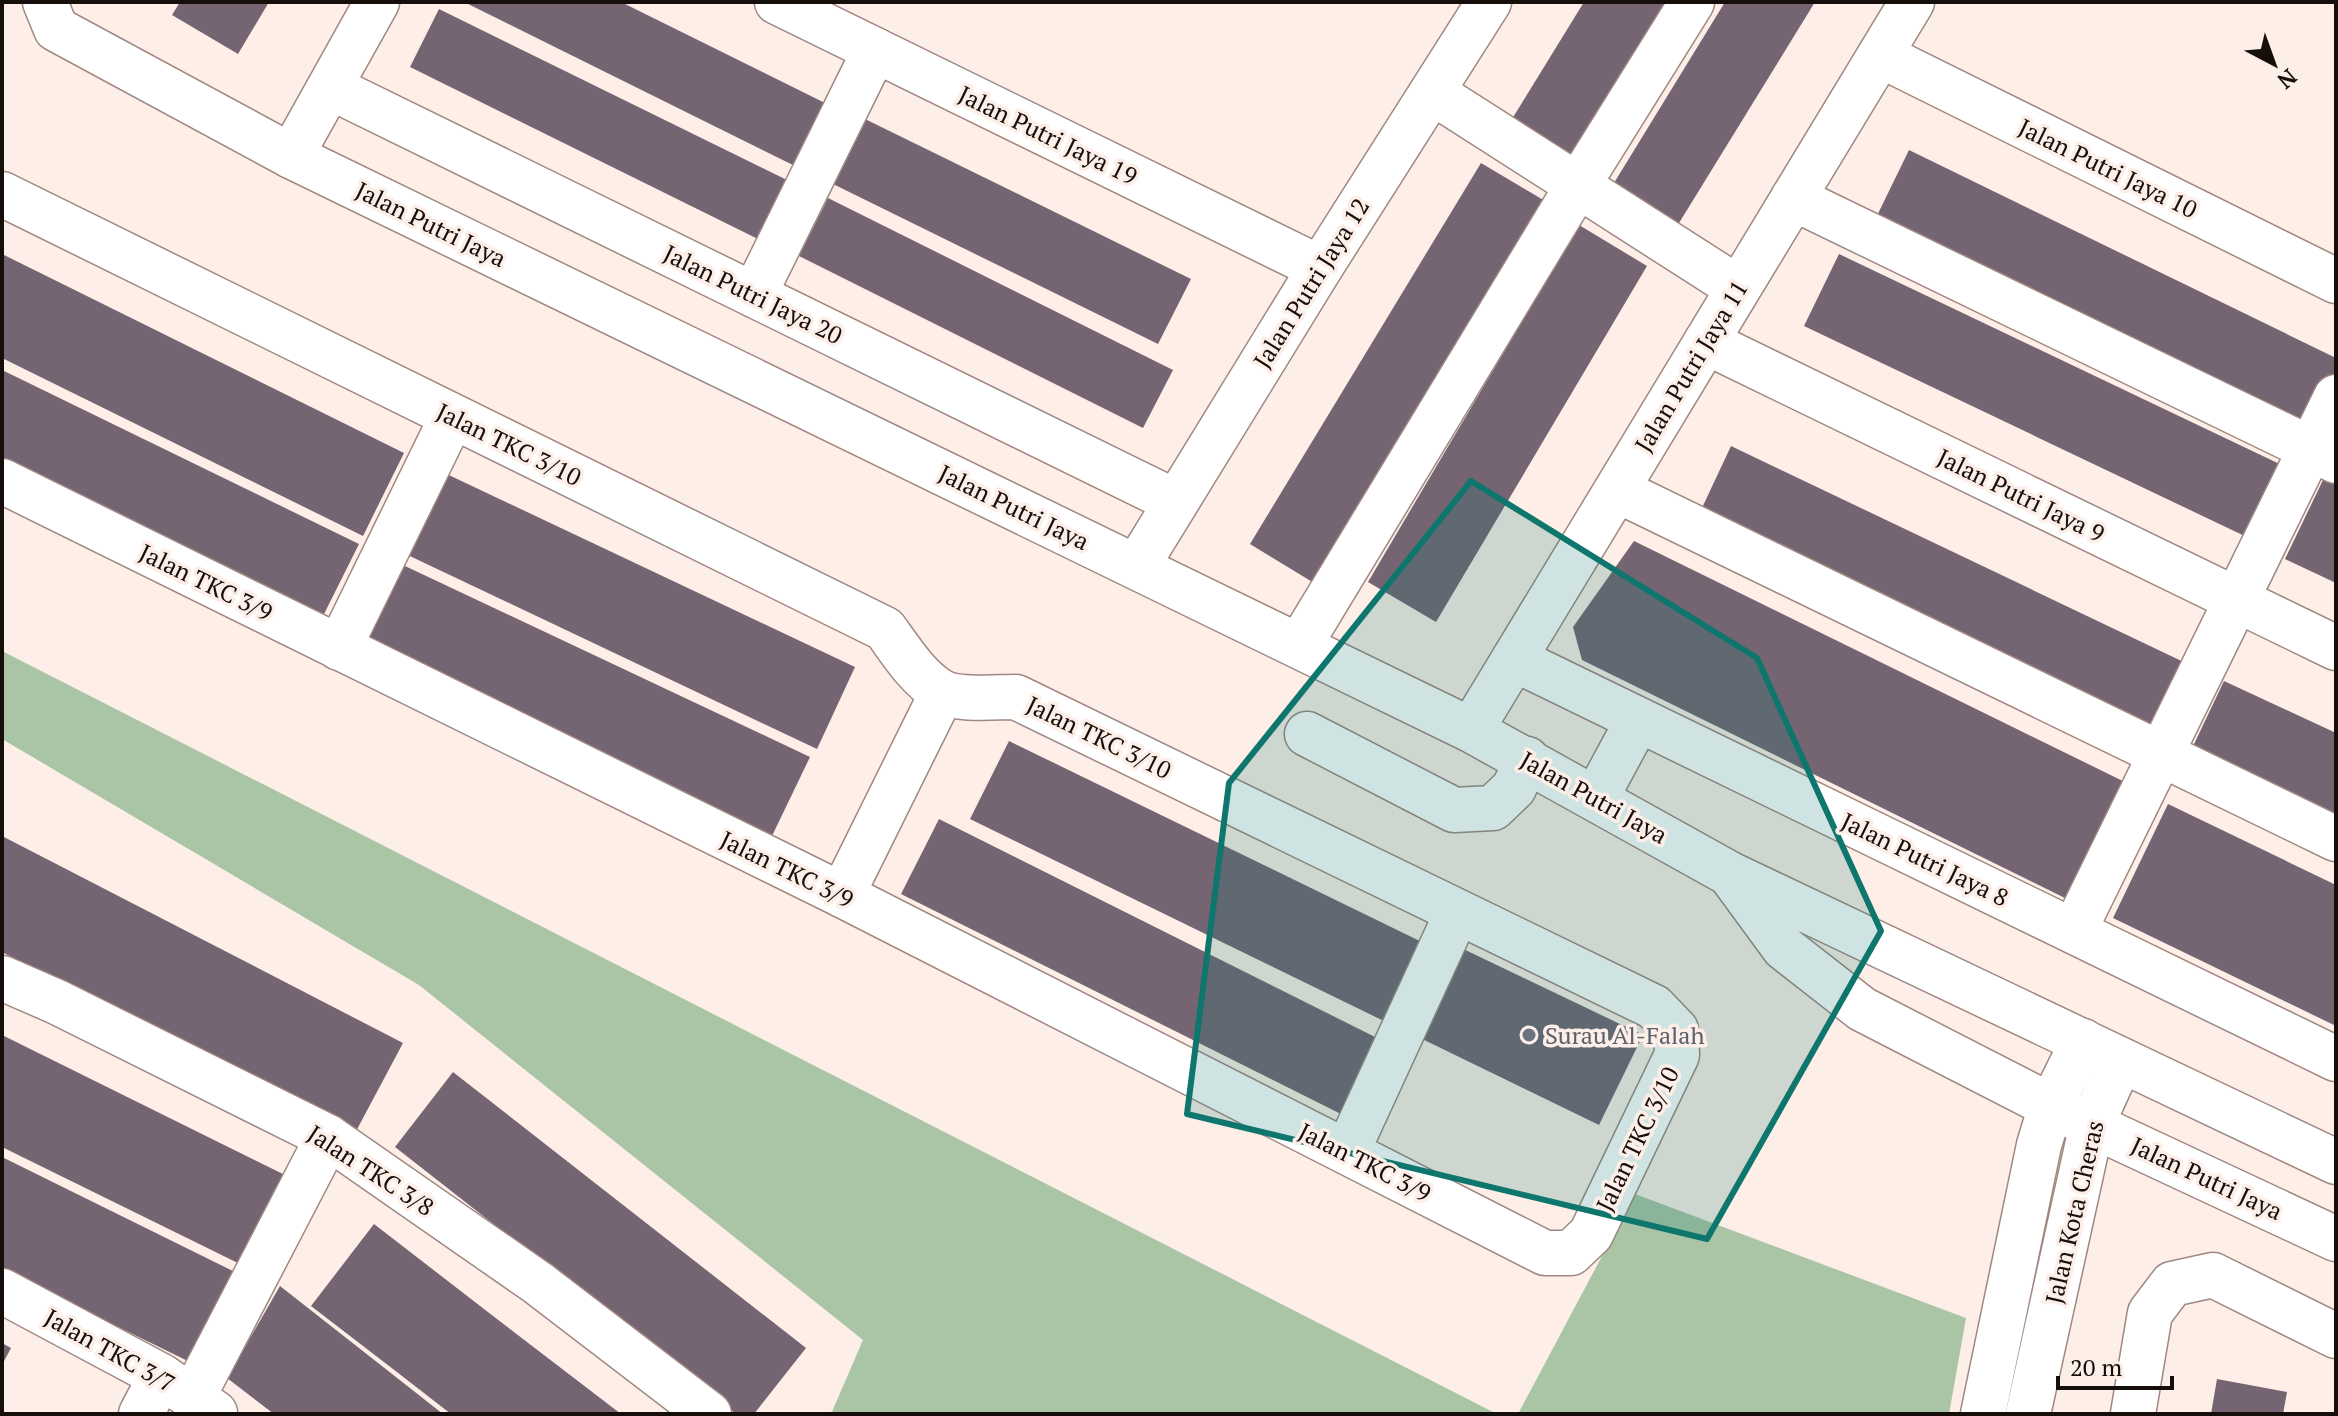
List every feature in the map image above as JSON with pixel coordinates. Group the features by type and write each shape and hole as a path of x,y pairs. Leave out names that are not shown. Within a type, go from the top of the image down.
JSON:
{"street":[{"name":"Jalan Putri Jaya","path":"45,2 56,29 291,156 1471,730 1730,874 2336,1162"},
{"path":"291,156 377,2"},
{"name":"Jalan Putri Jaya 19","path":"777,2 1320,268"},
{"name":"Jalan Putri Jaya 12","path":"1137,566 1320,268 1489,2"},
{"path":"1299,646 1692,2"},
{"name":"Jalan Putri Jaya 11","path":"1471,730 1912,2"},
{"path":"754,295 875,50"},
{"name":"Jalan Putri Jaya 10","path":"1880,55 2336,281"},
{"name":"Jalan Putri Jaya 20","path":"330,87 1176,502"},
{"path":"1432,92 1738,288"},
{"name":"Jalan TKC 3/10","path":"2,194 885,629 912,666 942,693 980,698 1016,697 1654,1007 1676,1030 1677,1055 1591,1234 1571,1253"},
{"path":"1793,198 2323,455"},
{"name":"Jalan Putri Jaya 9","path":"1706,342 2336,648"},
{"path":"2074,931 2236,600 2323,455 2336,397"},
{"path":"339,648 452,417"},
{"name":"Jalan TKC 3/9","path":"2,481 842,895 1545,1253 1571,1253"},
{"path":"1617,490 2336,839"},
{"name":"Jalan Putri Jaya 8","path":"1514,659 2336,1059"},
{"path":"842,895 942,693"},
{"path":"1596,798 1638,720"},
{"path":"1307,734 1454,810 1493,808 1514,788 1527,759"},
{"name":"Jalan Putri Jaya","path":"1730,874 1784,948 1862,1009 2045,1126 2092,1124 2336,1239"},
{"path":"1347,1152 1457,913"},
{"name":"Jalan TKC 3/8","path":"2,978 57,1002 328,1137 538,1283 709,1414"},
{"name":"Jalan Kota Cheras","path":"2028,1414 2092,1124 2102,1050"},
{"name":"Jalan Kota Cheras","path":"1983,1414 2045,1126 2102,1050"},
{"path":"141,1414 190,1396 328,1137"},
{"path":"2133,1414 2150,1313 2172,1284 2213,1275 2336,1336"},
{"name":"Jalan TKC 3/7","path":"2,1291 190,1396"}],"highlighted area":[{"path":"1471,481 1757,658 1881,931 1707,1239 1187,1114 1229,783"}],"green space":[{"path":"2,651 1497,1414 831,1414 863,1340 419,985 2,739"},
{"path":"1635,1194 1966,1318 1949,1414 1518,1414"}],"building":[{"path":"180,2 269,2 238,54 172,15"},
{"path":"464,2 621,2 835,108 803,170"},
{"path":"1584,2 1678,2 1573,173 1504,132"},
{"path":"1725,2 1815,2 1671,236 1606,196"},
{"path":"439,9 795,184 766,243 410,67"},
{"path":"865,119 1191,279 1158,344 833,184"},
{"path":"1909,150 2336,358 2336,370 2303,438 1871,228"},
{"path":"1481,163 1550,204 1319,586 1250,544"},
{"path":"828,198 1173,370 1143,428 799,256"},
{"path":"1579,225 1647,266 1436,622 1368,582"},
{"path":"2,254 404,453 363,536 2,358"},
{"path":"1839,254 2288,468 2253,540 1804,326"},
{"path":"2,370 359,544 321,620 2,465"},
{"path":"1731,446 2192,666 2154,744 1694,525"},
{"path":"434,468 855,667 817,749 395,549"},
{"path":"2324,478 2336,484 2336,583 2285,559"},
{"path":"1634,541 2135,787 2077,904 1582,660 1573,627"},
{"path":"388,558 810,757 771,838 350,639"},
{"path":"2224,681 2336,733 2336,832 2186,761"},
{"path":"1009,741 1428,945 1390,1024 970,819"},
{"path":"2168,804 2336,885 2336,1026 2113,918"},
{"path":"939,819 1383,1041 1345,1116 901,894"},
{"path":"2,836 403,1043 354,1135 2,952"},
{"name":"Surau Al-Falah","path":"1459,947 1643,1035 1599,1125 1416,1036"},
{"path":"2,1035 293,1179 248,1268 2,1147"},
{"path":"453,1072 806,1348 754,1414 736,1414 395,1147"},
{"path":"2,1157 243,1276 198,1366 2,1270"},
{"path":"374,1224 621,1414 451,1414 311,1306"},
{"path":"280,1286 443,1414 274,1414 227,1378"},
{"path":"2,1343 11,1348 2,1365"},
{"path":"2217,1379 2287,1392 2283,1414 2211,1414"}],"place":[{"name":"Surau Al-Falah","path":"1529,1035"}]}
